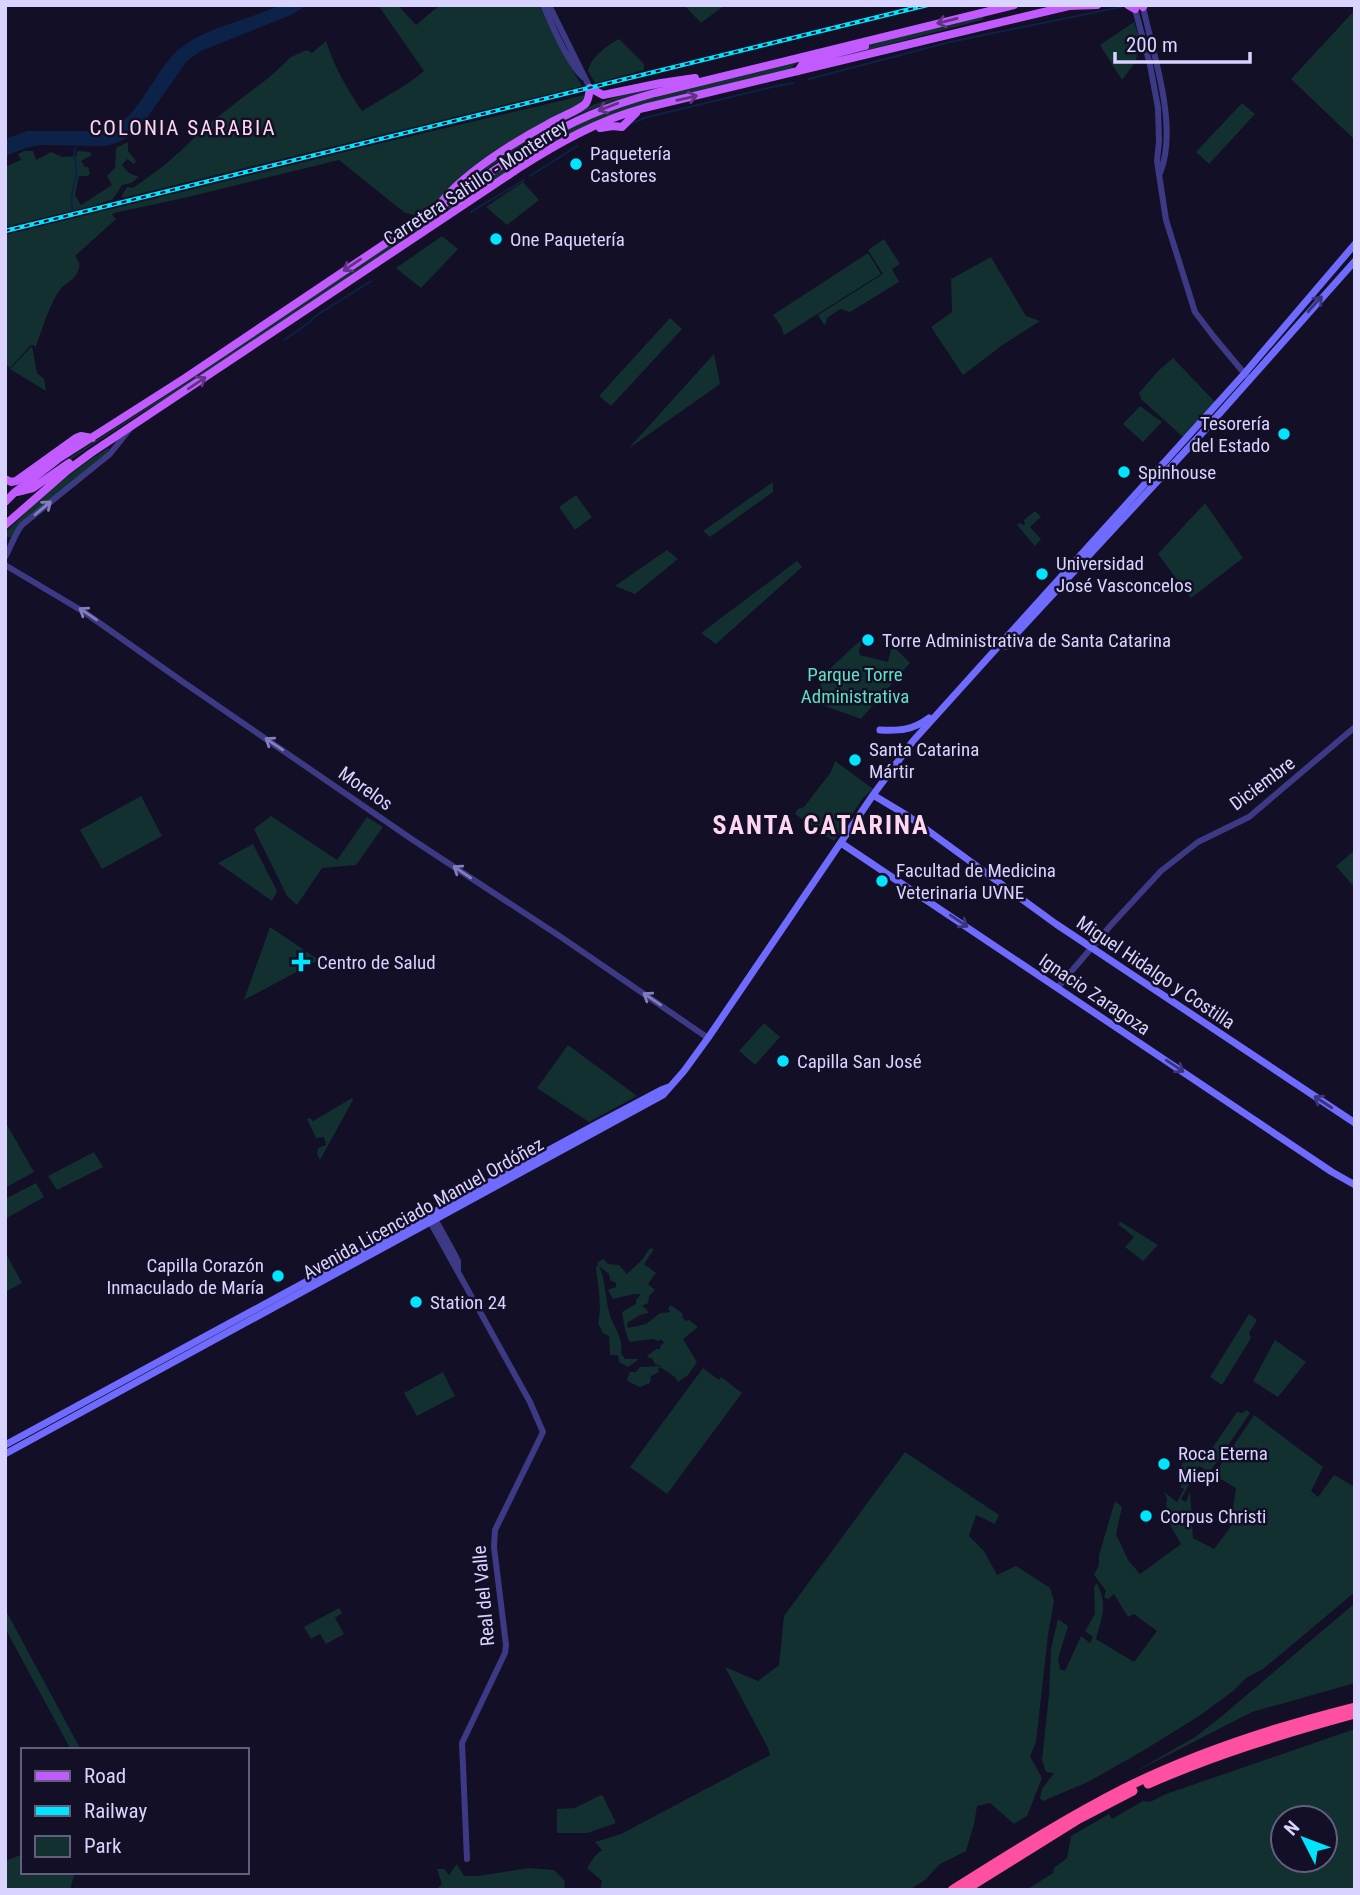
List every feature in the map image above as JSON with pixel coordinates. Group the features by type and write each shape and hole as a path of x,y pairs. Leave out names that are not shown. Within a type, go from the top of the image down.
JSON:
{"highway":[{"path":"952,1890 1056,1825 1143,1779 1238,1741 1355,1707"},
{"path":"965,1890 1079,1819 1147,1784 1220,1754 1355,1714"}],"main road":[{"name":"Carretera Saltillo - Monterrey","path":"5,502 58,459 185,378 529,147 574,121 622,102 1014,5"},
{"name":"Carretera Saltillo - Monterrey","path":"5,525 79,461 546,150 574,135 644,108 1071,6 1097,5"},
{"path":"922,41 983,23 991,18 993,11"},
{"path":"799,71 804,62 856,50 901,33"},
{"path":"437,208 453,189 474,172 545,125 583,106 589,98 590,88 603,95 661,83 716,78"},
{"path":"1247,377 1288,328 1298,310 1355,244"},
{"name":"Avenida Licenciado Manuel Ordóñez","path":"5,1445 660,1097 684,1071 708,1038 873,795 913,741 1139,495 1177,459 1180,450 1194,434 1355,261"},
{"path":"5,512 14,493 33,488 145,413 178,396"},
{"name":"Avenida Licenciado Manuel Ordóñez","path":"908,749 950,708 1109,533 1163,464 1200,428"},
{"path":"5,479 16,481 76,438 92,438"},
{"path":"1163,464 1177,459"},
{"path":"1109,533 1120,529"},
{"path":"880,730 902,731 914,728 946,705"},
{"name":"Miguel Hidalgo y Costilla","path":"873,795 908,816 1092,948 1355,1123"},
{"name":"Ignacio Zaragoza","path":"841,843 1355,1185"},
{"name":"Avenida Licenciado Manuel Ordóñez","path":"5,1454 354,1264 387,1237 431,1218"}],"street":[{"path":"543,5 578,73 590,88"},
{"path":"549,5 584,79"},
{"path":"1137,7 1157,64 1164,109 1167,141 1164,163 1159,174 1166,220 1195,312 1247,377"},
{"path":"5,556 19,528 110,454 131,427"},
{"name":"Morelos","path":"5,565 84,612 405,834 708,1038"},
{"name":"Diciembre","path":"1058,987 1161,871 1198,842 1249,817 1355,727"},
{"name":"Real del Valle","path":"431,1218 458,1261 458,1269 530,1402 543,1432 498,1523 494,1538 506,1645 505,1653 462,1743 467,1858"}],"green space":[{"path":"378,5 398,5 416,25 440,5 539,5 582,86 122,198 127,187 133,188 161,168 202,129 291,57 307,50 312,53 326,41 341,77 362,111 407,84 424,71"},
{"path":"684,5 725,5 701,23"},
{"path":"1355,10 1355,140 1291,79"},
{"path":"983,16 982,20 803,67 889,39"},
{"path":"1134,22 1142,44 1134,64 1122,80 1100,45"},
{"path":"619,39 644,64 644,70 595,83 588,71 592,61"},
{"path":"799,62 792,69 613,115 561,139 191,385 143,412 36,482 566,128 616,107"},
{"path":"674,85 614,101 571,118 531,140 457,190 506,153 558,121 614,97"},
{"path":"585,95 582,103 459,180 438,200 415,215 405,213 339,160 114,213 112,215 116,219 75,256 79,265 77,274 61,288 55,298 35,349 34,345 31,345 10,368 5,363 5,235"},
{"path":"1242,103 1255,114 1209,164 1196,152"},
{"path":"128,142 128,151 136,161 134,164 127,159 122,165 129,173 139,177 122,185 113,199 5,227 5,167 21,160 18,154 33,151 36,160 51,152 62,157 77,156 77,151 90,152 92,155 81,161 88,167 90,174 79,176 75,195 81,205 112,185 107,176 115,168 116,148"},
{"path":"523,182 539,200 507,225 486,207"},
{"path":"442,236 458,249 421,288 396,268"},
{"path":"884,239 900,264 892,269 899,282 850,312 840,309 827,318 824,325 818,315 883,274 868,250"},
{"path":"868,253 881,274 784,335 773,315"},
{"path":"991,257 1026,316 1040,321 963,375 931,327 952,312 951,279"},
{"path":"670,318 682,329 611,406 599,396"},
{"path":"32,346 37,373 44,379 46,391 10,369"},
{"path":"714,354 720,384 628,449"},
{"path":"1173,358 1215,402 1183,437 1141,399 1139,393"},
{"path":"1140,406 1162,422 1143,442 1123,424"},
{"path":"108,448 108,452 19,526 14,531 14,537 6,537 5,533 41,499"},
{"path":"773,482 773,492 710,537 703,531"},
{"path":"576,495 592,517 575,530 559,507"},
{"path":"1205,503 1243,558 1191,598 1158,554"},
{"path":"1035,511 1041,517 1030,527 1041,539 1035,546 1017,525 1025,524 1024,520"},
{"path":"667,550 678,559 635,594 615,586"},
{"path":"797,561 802,567 716,644 701,633"},
{"name":"Parque Torre Administrativa","path":"866,635 859,650 860,655 888,662 891,649 896,649 910,663 861,719 825,706 820,681 822,676"},
{"path":"835,761 873,789 863,798 834,841 822,834 824,831 814,824 812,826 795,814 798,809 804,807 831,772"},
{"path":"141,796 162,836 102,869 80,830"},
{"path":"271,816 337,860 367,817 383,827 356,865 322,868 297,905 287,896 254,829"},
{"path":"253,844 277,891 272,901 218,863"},
{"path":"1355,850 1355,888 1336,866"},
{"path":"270,927 319,960 244,1000"},
{"path":"764,1023 780,1037 755,1065 739,1051"},
{"path":"568,1045 637,1096 589,1122 537,1088"},
{"path":"352,1098 320,1160 318,1148 326,1145 324,1137 316,1138 307,1119 313,1121"},
{"path":"5,1124 34,1172 5,1188"},
{"path":"94,1152 103,1167 57,1190 48,1176"},
{"path":"36,1183 44,1197 5,1219 5,1199"},
{"path":"1121,1222 1158,1245 1143,1261 1125,1247 1134,1237 1118,1224"},
{"path":"650,1248 654,1249 644,1264 656,1273 648,1284 655,1290 649,1296 648,1303 642,1306 648,1313 627,1323 628,1328 646,1324 660,1313 670,1312 668,1308 671,1305 683,1314 682,1317 686,1321 689,1320 698,1327 683,1339 697,1362 688,1375 678,1382 660,1367 659,1372 651,1376 650,1383 640,1387 627,1380 630,1372 636,1372 640,1367 662,1366 655,1364 652,1358 647,1356 660,1349 664,1343 661,1339 630,1342 622,1312 636,1304 641,1294 613,1299 608,1290 616,1287 616,1283 610,1280 609,1274 599,1266 610,1315 621,1343 621,1353 625,1359 639,1359 628,1367 619,1362 618,1355 610,1355 609,1336 603,1333 598,1323 600,1311 596,1268 599,1265 597,1263 603,1259 608,1264 619,1265 627,1274"},
{"path":"5,1252 22,1283 5,1292"},
{"path":"1249,1314 1257,1320 1249,1333 1251,1338 1222,1385 1210,1377"},
{"path":"1275,1340 1306,1362 1278,1397 1253,1381"},
{"path":"703,1368 719,1380 721,1377 742,1393 667,1494 630,1467"},
{"path":"443,1372 455,1396 417,1416 404,1393"},
{"path":"1247,1410 1250,1413 1210,1472 1199,1466 1181,1499 1186,1502 1190,1492 1193,1538 1214,1549 1230,1528 1236,1488 1214,1475 1254,1415 1323,1467 1311,1491 1318,1497 1334,1475 1355,1487 1355,1592 1263,1669 1246,1678 1199,1716 1088,1782 1043,1801 1040,1798 1042,1789 1054,1773 1046,1772 1042,1760 1051,1649 1058,1619 1068,1626 1058,1659 1060,1669 1065,1671 1081,1636 1090,1643 1093,1637 1085,1631 1095,1614 1094,1587 1097,1583 1103,1605 1096,1639 1134,1662 1157,1631 1134,1614 1128,1617 1114,1594 1108,1599 1104,1597 1106,1591 1094,1575 1115,1501 1122,1507 1116,1534 1128,1560 1140,1574 1181,1544 1165,1516 1167,1499 1164,1492 1177,1502 1184,1489 1180,1487 1185,1480 1176,1474 1185,1460 1194,1455 1204,1460 1237,1412"},
{"path":"905,1452 999,1515 995,1524 976,1515 969,1536 984,1551 997,1575 1016,1566 1050,1588 1054,1601 1036,1742 1030,1756 1042,1778 1027,1816 1014,1824 990,1803 977,1806 966,1851 940,1864 925,1880 909,1890 600,1890 602,1881 587,1868 602,1850 595,1842 621,1834 770,1755 725,1667 758,1681 779,1665 784,1616"},
{"path":"1355,1603 1355,1683 1252,1712 1133,1773 1195,1737"},
{"path":"339,1608 342,1613 335,1618 344,1634 326,1644 320,1634 311,1639 304,1627"},
{"path":"5,1609 80,1748 70,1748 5,1628"},
{"path":"1355,1729 1355,1890 1026,1890 1053,1873 1054,1868 1067,1858 1071,1836 1109,1814 1112,1819 1143,1801 1150,1802 1166,1794"},
{"path":"601,1795 616,1823 587,1833 557,1833 557,1809 575,1808"},
{"path":"21,1855 21,1874 74,1874 70,1890 5,1890 5,1861"},
{"path":"457,1864 464,1876 529,1868 554,1870 565,1881 564,1890 436,1890 442,1884 437,1869 444,1869 449,1875"}],"water":[{"path":"279,5 307,5 291,15 201,51 187,61 132,135 106,146 41,145 5,156 5,139 27,131 105,131 116,126 135,108 176,52 199,36"}],"waterway":[{"path":"809,79 950,42 1121,7"},
{"path":"632,123 793,83"},
{"path":"530,176 577,146"},
{"path":"73,211 71,198 76,173 75,148"},
{"path":"471,212 524,180"},
{"path":"284,340 314,317 371,281"}],"railway":[{"path":"5,231 927,5"}],"place":[{"name":"Paquetería Castores","path":"576,164"},
{"name":"One Paquetería","path":"496,239"},
{"name":"Tesorería del Estado","path":"1284,434"},
{"name":"Spinhouse","path":"1124,472"},
{"name":"Universidad José Vasconcelos","path":"1042,574"},
{"name":"Torre Administrativa de Santa Catarina","path":"868,640"},
{"name":"Santa Catarina Mártir","path":"855,760"},
{"name":"Facultad de Medicina Veterinaria UVNE","path":"882,881"},
{"name":"Centro de Salud","path":"301,962"},
{"name":"Capilla San José","path":"783,1061"},
{"name":"Capilla Corazón Inmaculado de María","path":"278,1276"},
{"name":"Station 24","path":"416,1302"},
{"name":"Roca Eterna Miepi","path":"1164,1464"},
{"name":"Corpus Christi","path":"1146,1516"}],"district":[{"name":"COLONIA SARABIA","path":"183,128"},
{"name":"SANTA CATARINA","path":"821,825"}]}
